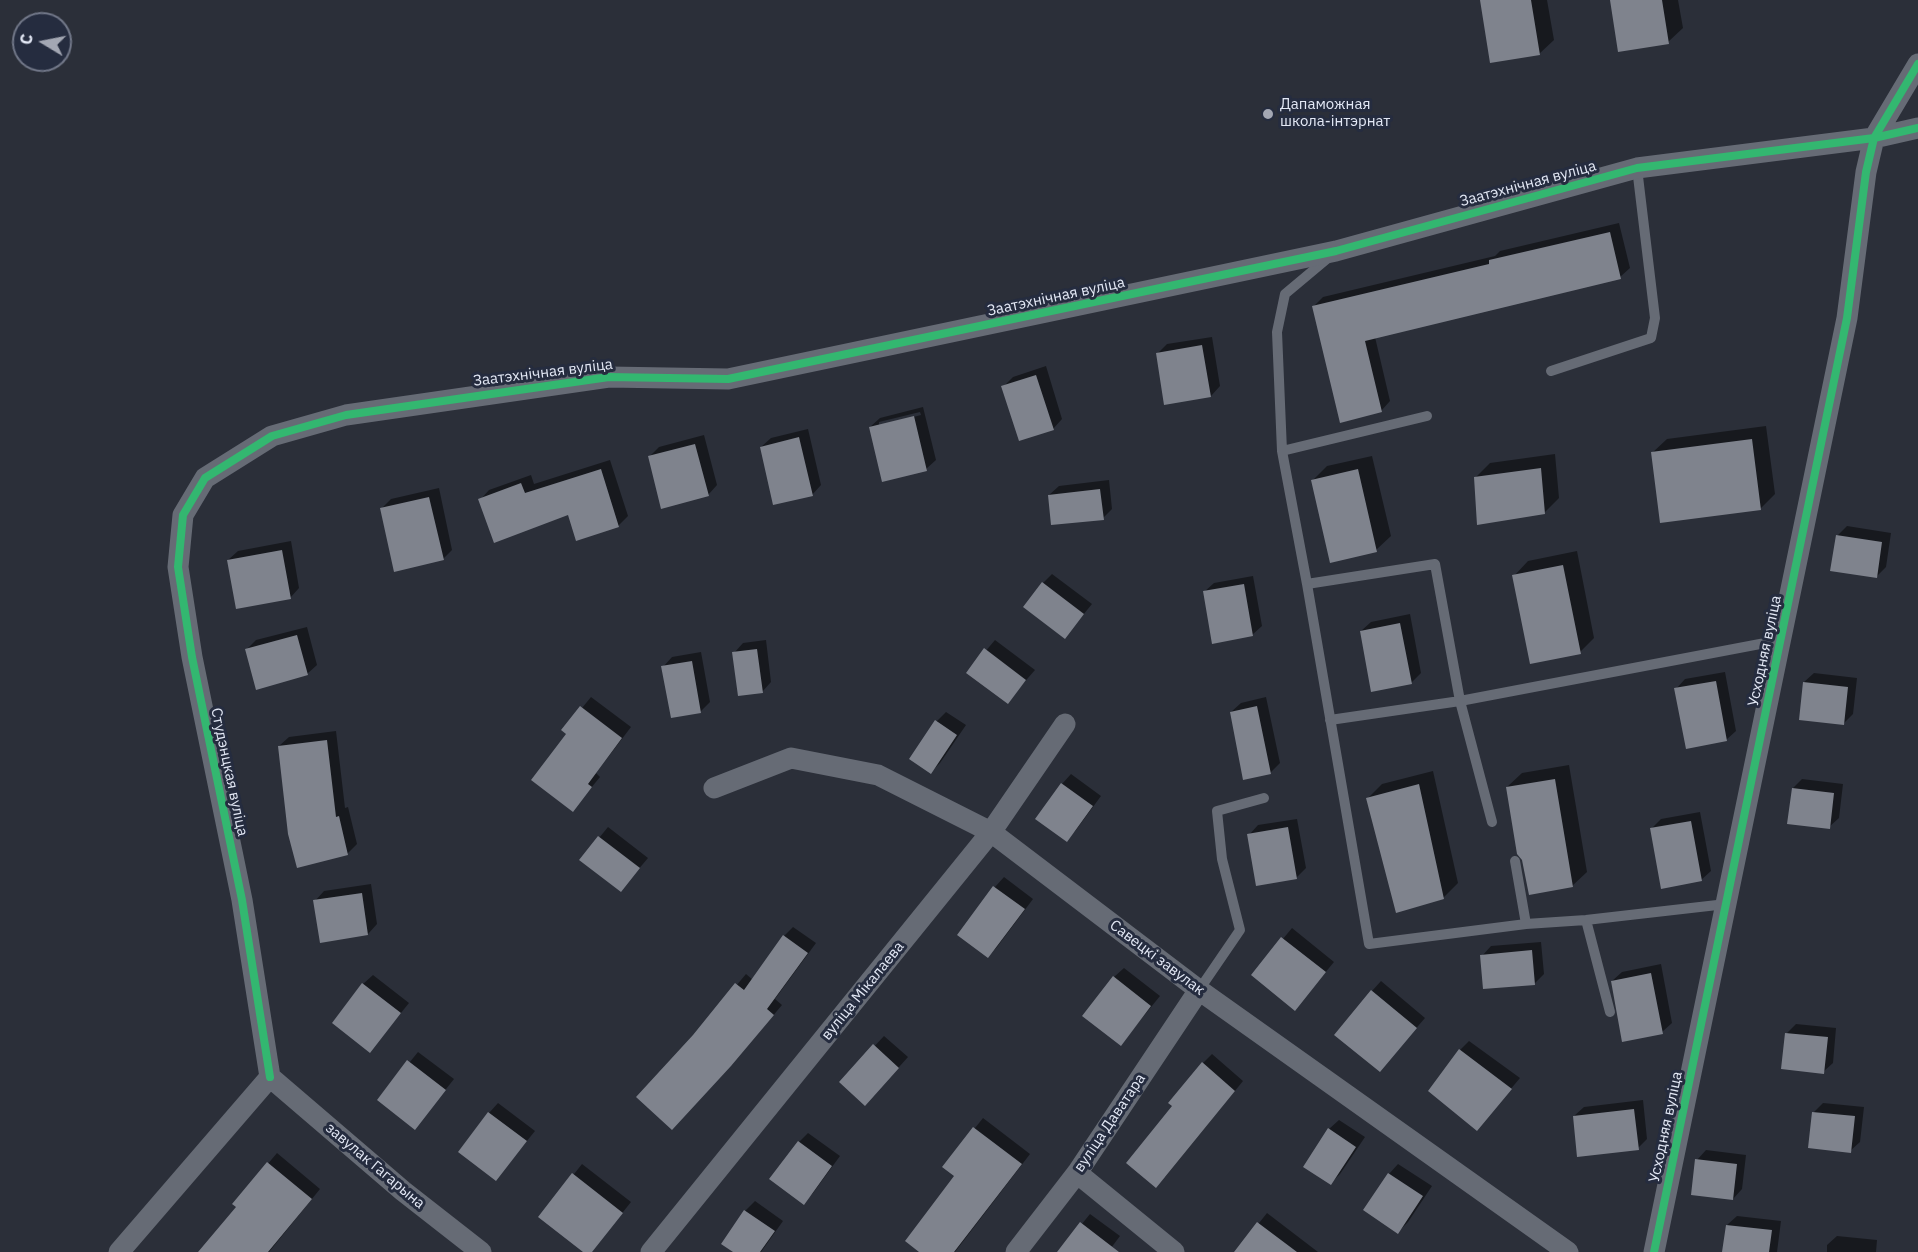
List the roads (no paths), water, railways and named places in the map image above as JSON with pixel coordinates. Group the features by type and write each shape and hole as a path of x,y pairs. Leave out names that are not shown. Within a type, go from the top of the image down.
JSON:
{"street":[{"name":"Усходняя вуліца","path":"1654,1252 1847,318 1866,172 1874,138 1918,64"},
{"name":"Заатэхнічная вуліца","path":"205,478 272,436 346,414 609,377 728,379 1336,251 1637,168 1874,138 1918,128"},
{"name":"Студэнцкая вуліца","path":"205,478 183,516 178,567 192,657 242,900 270,1077"},
{"name":"вуліца Мікалаева","path":"651,1252 991,832 1065,724"},
{"name":"Савецкі завулак","path":"714,788 791,758 878,775 991,832 1199,990 1568,1252"},
{"name":"вуліца Даватара","path":"1016,1252 1077,1173 1199,990"},
{"path":"119,1252 270,1077"},
{"name":"завулак Гагарына","path":"270,1077 403,1191 481,1252"},
{"path":"1077,1173 1174,1252"}],"lane":[{"path":"1551,371 1651,338 1655,318 1637,168"},
{"path":"1336,251 1285,294 1277,332 1282,451 1369,944 1526,924 1586,920 1726,904"},
{"path":"1282,451 1427,416"},
{"path":"1307,584 1435,564 1460,701 1492,822"},
{"path":"1330,720 1460,701 1782,640"},
{"path":"1199,990 1240,930 1222,859 1217,811 1264,798"},
{"path":"1515,861 1526,924"},
{"path":"1586,920 1610,1012"}],"place":[{"name":"Дапаможная школа-інтэрнат","path":"1268,114"}]}
